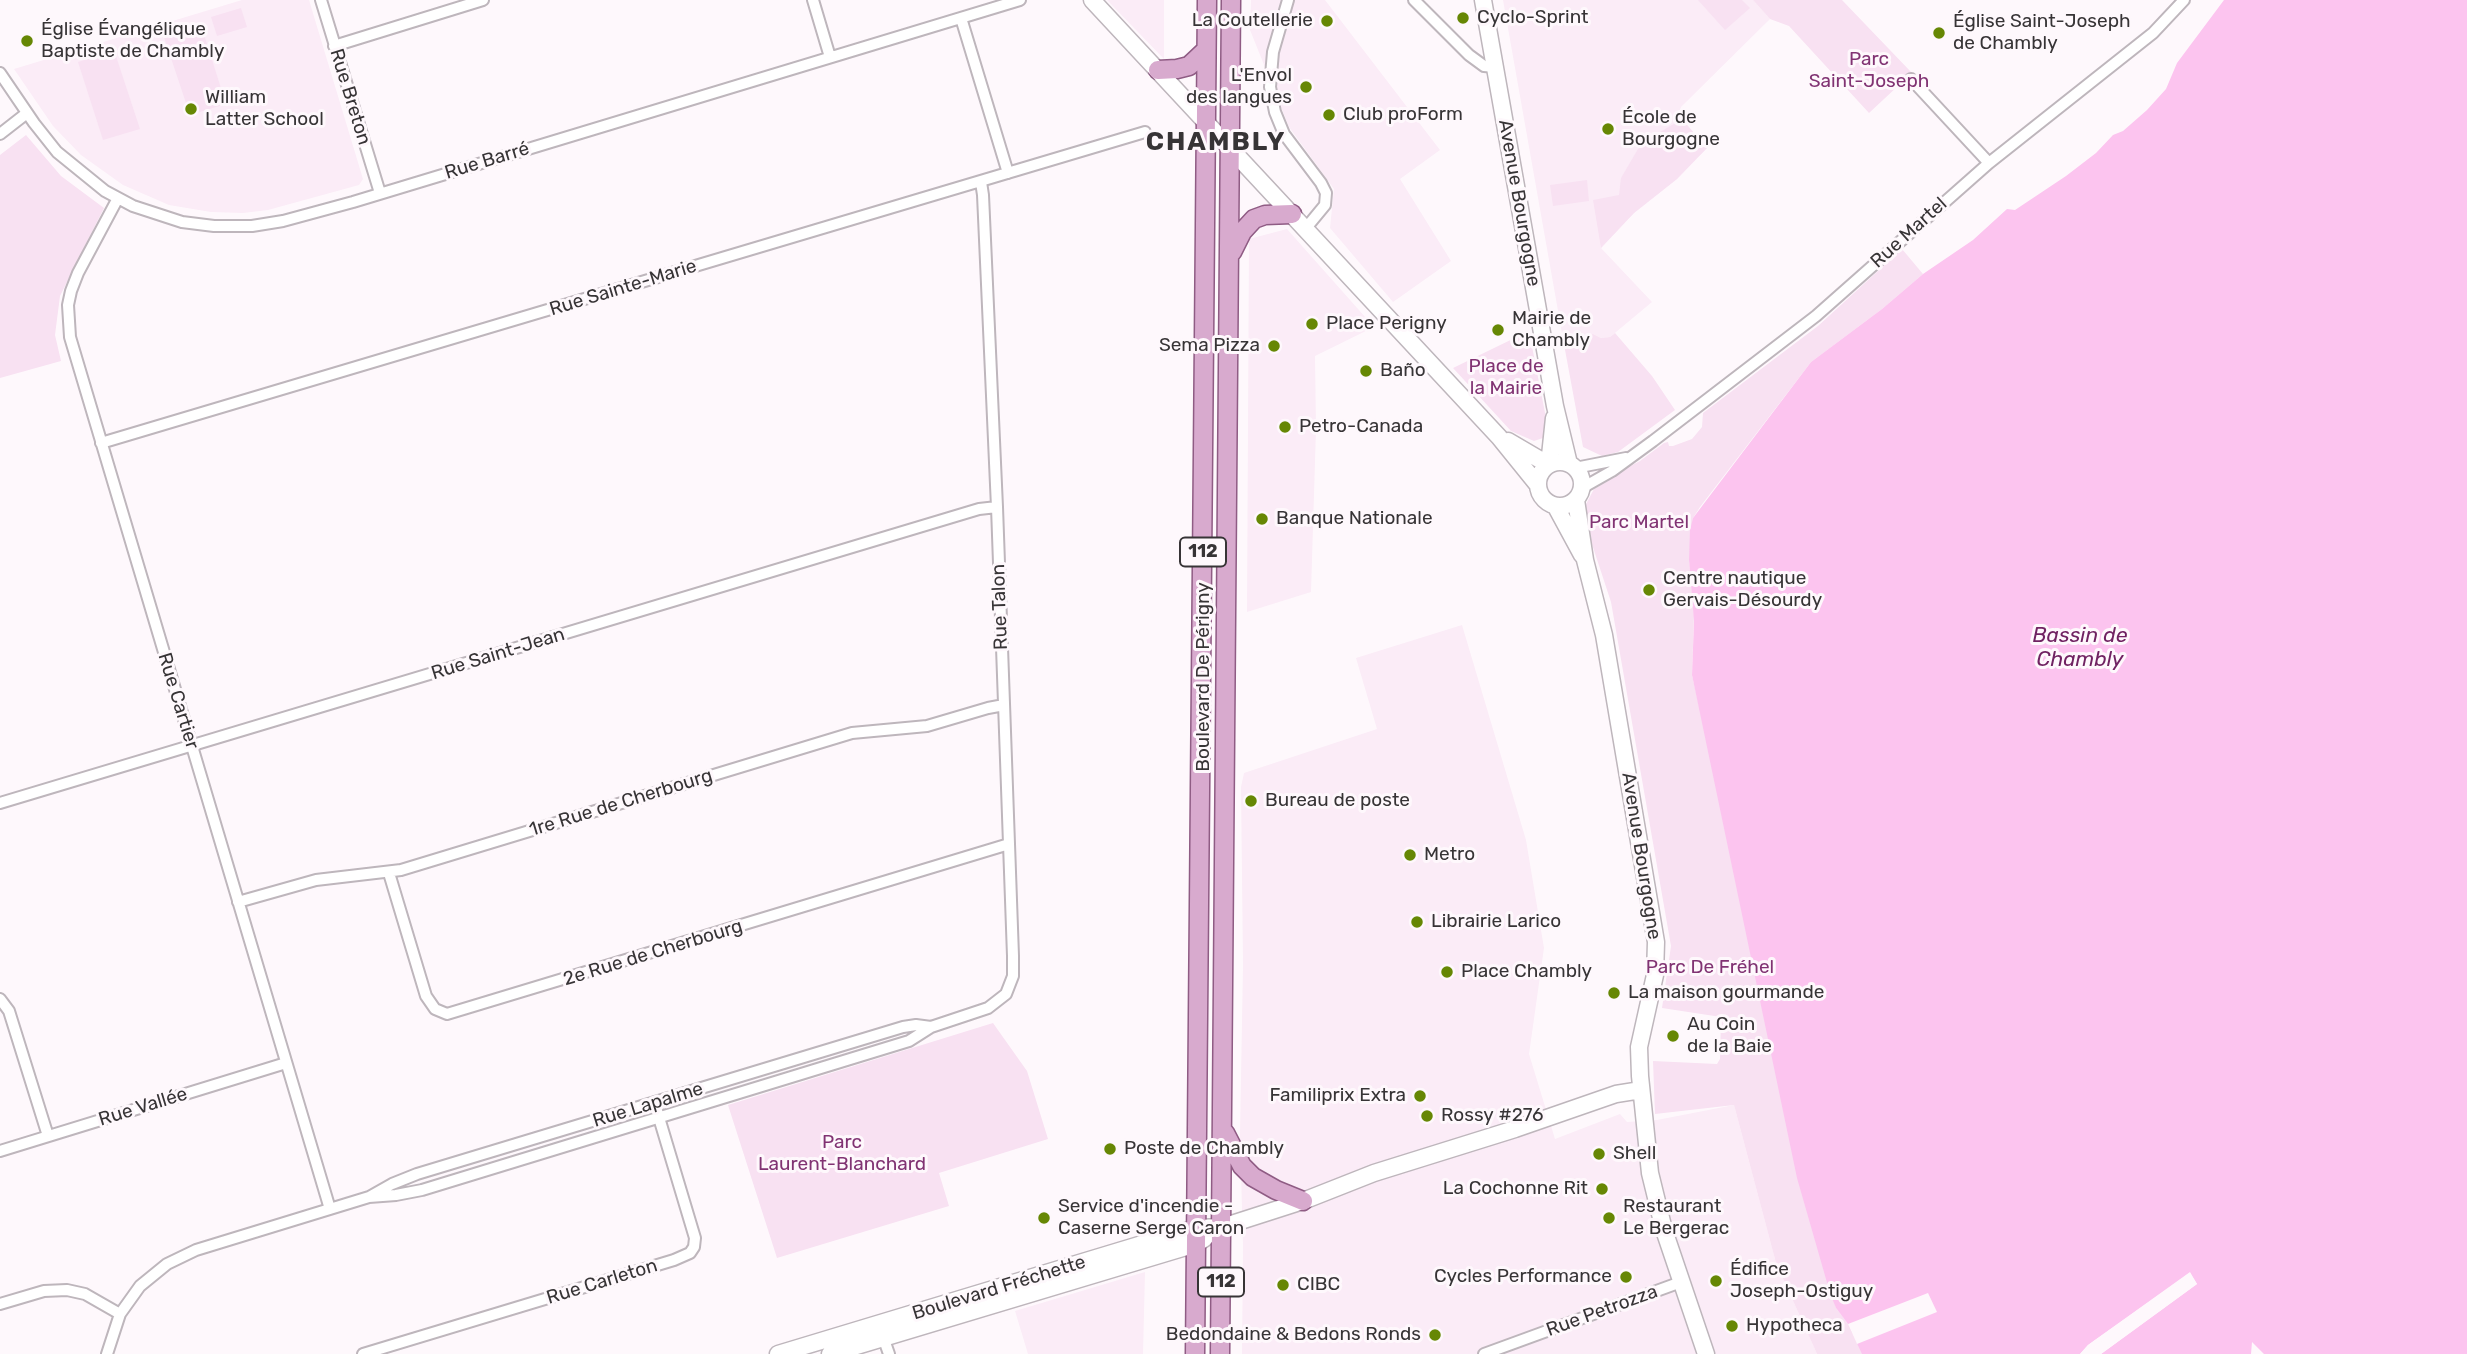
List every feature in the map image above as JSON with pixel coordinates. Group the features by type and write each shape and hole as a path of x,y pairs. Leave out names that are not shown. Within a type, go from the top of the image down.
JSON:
{"main road":[{"name":"Boulevard De Périgny","path":"1195,1354 1207,0"},
{"name":"Boulevard De Périgny","path":"1220,1354 1231,0"},
{"path":"1158,70 1187,67 1206,50"},
{"path":"1229,258 1241,232 1254,219 1265,215 1292,214"},
{"path":"1223,1127 1238,1160 1253,1177 1303,1201"}],"street":[{"name":"Rue Breton","path":"321,0 380,193"},
{"path":"334,46 483,0"},
{"path":"813,0 831,57"},
{"name":"Rue Barré","path":"0,73 27,113 63,157 85,177 147,212 182,222 236,227 283,221 380,193 1020,0"},
{"path":"1093,0 1499,437 1537,484 1543,499 1556,507 1568,506 1579,494 1581,477 1572,466 1558,462 1549,465 1540,474 1537,484"},
{"path":"1288,0 1273,52 1270,87 1275,112 1284,134 1326,193 1325,205 1306,228"},
{"path":"1415,0 1469,55 1486,67 1494,67"},
{"name":"Avenue Bourgogne","path":"1483,0 1555,406 1572,466"},
{"name":"Rue Martel","path":"1579,494 1816,317 1989,163 2144,41 2184,0"},
{"path":"961,18 1008,173"},
{"path":"1911,79 1989,163"},
{"path":"0,134 27,113"},
{"name":"Rue Sainte-Marie","path":"101,443 1144,132"},
{"name":"Rue Talon","path":"975,1014 1001,999 1010,987 1013,976 981,182"},
{"name":"Rue Cartier","path":"118,198 78,274 68,305 70,337 330,1209"},
{"name":"Avenue Bourgogne","path":"1549,465 1555,406"},
{"path":"1499,437 1549,465"},
{"name":"Rue Martel","path":"1572,466 1628,457"},
{"name":"Avenue Bourgogne","path":"1579,494 1585,560 1601,619 1656,942 1655,975 1639,1047 1641,1090 1653,1191 1706,1354"},
{"name":"Rue Saint-Jean","path":"0,803 966,513 996,507"},
{"name":"Avenue Bourgogne","path":"1556,507 1585,560"},
{"name":"1re Rue de Cherbourg","path":"238,902 316,880 389,873 839,736 927,726 1004,705"},
{"name":"2e Rue de Cherbourg","path":"389,873 426,996 435,1009 447,1014 1009,844"},
{"path":"0,999 9,1011 48,1136"},
{"name":"Rue Lapalme","path":"369,1197 422,1190 909,1041 931,1027 975,1014"},
{"name":"Rue Lapalme","path":"107,1354 120,1314 146,1279 173,1260 205,1247 369,1197 417,1174 902,1027 931,1027"},
{"name":"Rue Vallée","path":"0,1151 286,1063"},
{"name":"Boulevard Fréchette","path":"778,1354 882,1331 1196,1236 1303,1201 1374,1173 1616,1094 1641,1090"},
{"name":"Rue Carleton","path":"363,1354 690,1253 695,1238 654,1103"},
{"name":"Rue Petrozza","path":"1484,1354 1681,1282"},
{"path":"0,1304 44,1291 66,1290 85,1294 120,1314"},
{"path":"882,1331 889,1354"},
{"name":"Boulevard Fréchette","path":"830,1354 882,1331"}],"shaded area":[{"name":"William Latter School","path":"242,0 309,0 363,179 359,185 268,210 243,213 211,212 169,205 123,185 81,155 53,126 14,69"},
{"path":"1107,0 1164,0 1164,59"},
{"path":"1251,0 1325,0 1440,150 1400,179 1451,261 1393,302 1330,228 1334,189 1289,127 1250,30"},
{"name":"École de Bourgogne","path":"1503,0 1753,0 1770,19 1681,107 1682,119 1707,148 1677,179 1634,213 1601,248 1652,302 1610,337 1601,338 1593,334 1563,339"},
{"path":"1287,229 1374,327 1315,356 1316,429 1311,592 1247,612 1249,239"},
{"path":"1462,625 1526,840 1544,948 1529,1054 1555,1139 1620,1114 1627,1122 1657,1120 1734,1105 1776,1263 1817,1354 1242,1354 1241,787 1244,773 1377,729 1356,658"},
{"path":"1145,1272 1143,1354 1028,1354 1015,1311"}],"green space":[{"path":"1698,0 1742,0 1750,8 1725,30"},
{"name":"Parc Saint-Joseph","path":"1753,0 1842,0 1912,73 1869,113 1789,26 1770,19"},
{"path":"241,8 247,27 217,36 211,17"},
{"path":"201,25 226,104 190,115 164,37"},
{"path":"114,50 140,129 103,140 78,62"},
{"path":"1682,119 1707,148 1677,179 1634,213 1601,248 1593,200 1619,195 1621,178 1638,149 1650,138"},
{"path":"26,135 61,176 104,208 60,296 55,335 61,361 0,378 0,155"},
{"path":"1587,180 1589,201 1553,206 1550,185"},
{"name":"Parc De Fréhel","path":"1902,249 1923,274 1882,309 1811,362 1693,518 1689,560 1694,616 1692,675 1836,1308 1864,1354 1817,1354 1776,1263 1734,1105 1655,1114 1653,1061 1717,1064 1720,1059 1721,1017 1662,1008 1671,946 1611,602 1587,529 1584,508 1594,489 1608,481 1607,478 1640,461 1664,443 1668,442 1669,446 1673,446 1692,439 1702,427 1703,413 1818,326"},
{"name":"Place de la Mairie","path":"1529,331 1546,418 1546,437 1534,441 1511,431 1453,368"},
{"path":"1615,333 1652,376 1675,410 1618,452 1602,456 1583,447 1563,339 1593,334 1601,338 1610,337"},
{"name":"Parc Laurent-Blanchard","path":"993,1023 1027,1071 1048,1139 939,1173 949,1206 777,1258 728,1105"}],"water":[{"name":"Bassin de Chambly","path":"2224,0 2467,0 2467,1354 2264,1354 2252,1342 2251,1354 2101,1354 2197,1284 2190,1273 2088,1345 2080,1354 1862,1354 1830,1293 1797,1178 1692,675 1694,621 1689,560 1693,518 1811,362 1882,309 1923,274 1973,240 2007,209 2015,210 2066,176 2147,110 2166,89 2177,63"}],"pier":[{"path":"2190,1272 2197,1284 2101,1354 2097,1354 2193,1283 2189,1277 2085,1354 2080,1354 2088,1345"},
{"path":"1928,1293 1937,1312 1857,1344 1848,1324"}],"place":[{"name":"Cyclo-Sprint","path":"1463,18"},
{"name":"La Coutellerie","path":"1327,21"},
{"name":"Église Saint-Joseph de Chambly","path":"1939,33"},
{"name":"Église Évangélique Baptiste de Chambly","path":"27,41"},
{"name":"L'Envol des langues","path":"1306,87"},
{"name":"William Latter School","path":"191,109"},
{"name":"Club proForm","path":"1329,115"},
{"name":"École de Bourgogne","path":"1608,129"},
{"name":"Place Perigny","path":"1312,324"},
{"name":"Mairie de Chambly","path":"1498,330"},
{"name":"Sema Pizza","path":"1274,346"},
{"name":"Baño","path":"1366,371"},
{"name":"Petro-Canada","path":"1285,427"},
{"name":"Banque Nationale","path":"1262,519"},
{"name":"Centre nautique Gervais-Désourdy","path":"1649,590"},
{"name":"Bureau de poste","path":"1251,801"},
{"name":"Metro","path":"1410,855"},
{"name":"Librairie Larico","path":"1417,922"},
{"name":"Place Chambly","path":"1447,972"},
{"name":"La maison gourmande","path":"1614,993"},
{"name":"Au Coin de la Baie","path":"1673,1036"},
{"name":"Familiprix Extra","path":"1420,1096"},
{"name":"Rossy #276","path":"1427,1116"},
{"name":"Poste de Chambly","path":"1110,1149"},
{"name":"Shell","path":"1599,1154"},
{"name":"La Cochonne Rit","path":"1602,1189"},
{"name":"Service d'incendie - Caserne Serge Caron","path":"1044,1218"},
{"name":"Restaurant Le Bergerac","path":"1609,1218"},
{"name":"Cycles Performance","path":"1626,1277"},
{"name":"Édifice Joseph-Ostiguy","path":"1716,1281"},
{"name":"CIBC","path":"1283,1285"},
{"name":"Hypotheca","path":"1732,1326"},
{"name":"Bedondaine & Bedons Ronds","path":"1435,1335"}],"district":[{"name":"CHAMBLY","path":"1216,142"}],"park label":[{"name":"Parc Martel","path":"1639,523"}]}
